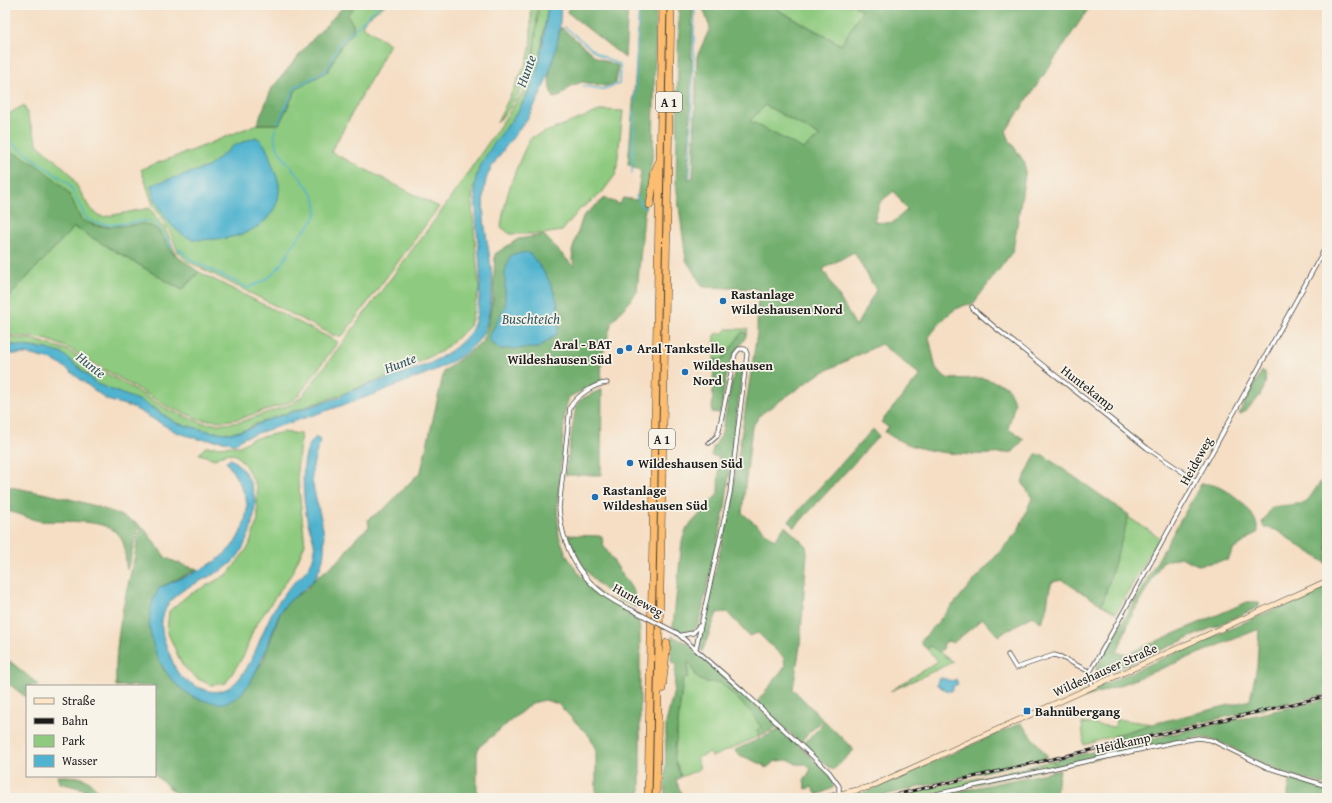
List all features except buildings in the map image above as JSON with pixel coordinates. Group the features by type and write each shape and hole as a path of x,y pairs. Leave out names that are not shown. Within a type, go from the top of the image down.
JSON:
{"highway":[{"name":"A 1","path":"648,798 663,5"},
{"name":"A 1","path":"656,798 671,5"},
{"path":"650,205 654,171 660,160"},
{"path":"657,704 662,693 666,643"}],"main road":[{"name":"Wildeshauser Straße","path":"822,798 870,787 1327,581"}],"street":[{"name":"Heideweg","path":"1090,672 1327,245"},
{"name":"Huntekamp","path":"972,307 997,329 1147,448 1196,481"},
{"path":"696,648 730,493 747,352 745,349 739,349 735,354 719,430 717,436 708,443"},
{"name":"Hunteweg","path":"607,383 602,383 582,394 570,407 559,508 562,535 573,561 584,575 607,596 682,635 829,772 839,786 839,793"},
{"path":"682,635 693,633 700,626"},
{"path":"1008,655 1016,668 1054,655 1061,656 1090,672 1092,687"},
{"name":"Heidkamp","path":"918,798 1198,738 1211,740 1222,744 1266,767 1327,786"}],"green space":[{"path":"345,5 357,5 347,15 353,24 353,32 341,46 328,71 297,88 279,124 257,124 272,88 311,41"},
{"path":"357,5 385,5 366,19 362,26 390,44 331,152 439,207 344,334 340,336 333,335 187,261 178,252 171,234 153,205 141,169 196,149 257,124 279,124 297,88 328,71 341,46 353,32 353,24 347,15","holes":["208,167 153,194 151,186"]},
{"path":"531,5 537,5 535,39 529,68 517,96 497,123 527,61 531,46"},
{"path":"539,5 548,5 537,74 518,111 477,173 475,187 473,188 472,204 479,289 470,326 442,351 394,374 340,395 253,425 248,429 232,433 212,432 176,423 154,408 97,384 78,366 47,349 5,344 5,338 32,339 67,350 169,410 202,423 224,424 240,422 292,404 303,395 443,209 523,92 533,67"},
{"path":"571,5 628,5 625,58 567,12"},
{"path":"639,5 656,5 653,151 644,216 637,292 612,322 602,357 601,381 569,397 565,411 557,508 559,536 567,556 582,578 606,599 638,617 640,631 640,798 596,798 596,751 590,737 558,704 545,700 532,703 479,747 477,753 477,798 181,798 156,776 156,685 116,685 120,622 135,555 137,539 140,531 143,527 166,558 198,569 159,588 150,627 153,644 164,670 194,698 241,693 263,661 280,613 291,599 306,590 315,579 340,559 355,539 369,527 368,519 384,509 421,471 444,371 482,342 487,328 493,298 495,254 518,239 544,235 574,267 572,251 583,216 605,198 619,204 623,198 637,200 641,171 628,164"},
{"path":"679,5 693,5 688,179 693,178 697,56 710,28 702,5 713,5 717,8 728,5 769,5 841,45 862,11 854,5 1091,5 1006,131 1010,141 1025,163 1025,175 1013,251 973,304 959,307 953,311 943,320 929,337 936,369 948,379 983,378 1007,386 1015,403 1008,429 1024,439 1013,452 998,454 964,454 947,453 913,446 898,440 885,432 888,427 881,422 920,375 881,344 819,374 761,414 752,427 742,513 775,540 785,526 806,546 807,553 800,646 793,689 823,720 808,733 800,743 757,702 785,667 784,658 758,633 749,636 727,612 717,613 702,652 700,650 700,635 730,509 757,333 758,289 703,287 686,260 676,183","holes":["765,105 820,136 803,149 750,121","894,191 907,210 892,223 874,222 880,202","854,252 876,290 856,326 823,269"]},
{"path":"769,5 854,5 862,11 842,45"},
{"path":"561,27 596,57 618,66 616,83 605,86 582,82 569,87 561,96 554,98 549,83 553,53"},
{"path":"24,105 38,145 69,172 89,207 98,215 103,217 150,208 168,234 176,255 144,224 104,226 81,220 69,194 10,152 5,152 5,116"},
{"path":"765,105 820,136 803,149 750,121"},
{"path":"602,110 623,111 616,174 601,194 580,209 562,231 542,234 510,234 501,227 505,204 512,181 530,138"},
{"path":"5,152 12,153 30,161 49,174 71,197 81,220 97,226 106,227 144,224 151,226 157,229 173,253 199,272 182,290 74,227 5,301"},
{"path":"74,227 182,290 199,272 338,342 299,395 290,402 239,419 224,421 202,420 170,408 68,348 48,340 33,337 5,336 5,301"},
{"path":"727,329 748,329 747,333 742,333 723,359 714,360 715,334 724,333"},
{"path":"742,332 747,333 732,357 726,377 720,413 712,412 714,360 723,359"},
{"path":"735,368 742,372 725,508 699,623 694,630 681,632 673,627 682,541 687,528 718,494 719,457 711,456 713,448 721,436"},
{"path":"1262,371 1265,372 1266,379 1263,391 1251,406 1241,414 1239,413"},
{"path":"602,389 601,475 565,475 576,405 583,398"},
{"path":"873,429 879,436 794,528 789,521"},
{"path":"283,432 301,434 297,471 305,544 292,573 254,628 244,655 226,683 211,685 198,679 182,665 167,631 169,611 187,596 228,574 249,546 258,519 257,487 245,465 236,455 226,453 215,459 199,454 205,447 240,446 252,439"},
{"path":"1036,454 1043,455 1129,515 1102,605 1062,580 1052,582 1046,612 1041,622 1032,616 998,636 983,619 953,643 948,641 944,643 943,649 939,652 931,646 927,649 921,644 921,641 1018,531 1032,498 1022,482"},
{"path":"1321,481 1327,486 1327,564 1276,530 1264,527 1262,523 1272,507 1306,503"},
{"path":"1201,484 1210,484 1219,487 1238,499 1246,506 1252,515 1258,532 1233,550 1228,560 1198,565 1180,557 1162,562 1131,617 1117,652 1125,655 1247,602 1259,602 1259,607 1100,677 1096,669"},
{"path":"5,486 57,496 92,505 141,526 134,542 127,570 123,542 114,531 106,526 95,523 40,521 5,511"},
{"path":"1128,517 1159,537 1116,613 1102,605"},
{"path":"568,535 602,536 603,545 634,592 637,608 613,595 594,579 579,559"},
{"path":"1327,586 1327,694 1115,742 1114,736 1152,724 1250,700 1257,666 1259,629 1116,687 1083,698 1082,694"},
{"path":"672,636 689,644 780,727 759,736 757,730 761,727 751,712 721,683 707,682 698,679 688,662 688,678 683,679 674,757 681,777 676,780 683,798 665,798 666,723 674,690 676,663 671,662"},
{"path":"931,646 953,662 889,692 938,661 927,649"},
{"path":"5,657 39,685 26,685 26,697 5,681"},
{"path":"688,662 698,679 707,682 721,683 751,712 761,727 757,730 759,736 712,757 710,753 697,758 700,769 681,777 674,757 683,679 688,678"},
{"path":"1327,699 1327,785 1280,771 1225,744 1198,737 1057,767 1052,761"},
{"path":"1116,719 1152,724 1084,745 1082,723 1115,727"},
{"path":"824,720 854,750 833,770 802,745 820,727"},
{"path":"1021,723 1048,757 872,798 836,798 865,792"},
{"path":"781,729 828,773 834,780 833,788 817,795 812,787 806,789 804,781 811,769 805,764 796,764 790,760 776,761 766,768 764,765 737,754 735,750"},
{"path":"1052,761 1057,767 910,798 888,798"},
{"path":"1060,770 1055,798 926,798"},
{"path":"57,777 79,777 89,781 103,798 86,798 84,789 59,783"},
{"path":"1291,777 1327,788 1327,798 1287,798"}],"water":[{"path":"548,5 561,5 556,49 550,70 532,110 527,119 498,157 486,180 483,210 491,270 491,300 484,332 478,341 460,357 440,368 395,386 338,407 243,438 236,444 224,441 198,439 176,432 132,407 107,400 63,366 52,360 27,354 5,354 5,344 47,349 63,354 97,384 143,402 176,423 212,432 232,433 248,429 264,421 340,397 345,393 429,364 445,355 460,344 470,332 475,322 478,307 480,294 480,269 475,194 476,176 481,164 518,111 531,86 536,73 542,47"},
{"path":"256,137 263,143 267,150 279,184 275,208 269,217 250,231 228,238 195,240 184,236 177,231 160,209 151,185 208,167 233,146"},
{"name":"Buschteich","path":"528,252 544,272 555,295 560,315 557,334 538,348 499,349 488,339 505,306 505,271 511,255"},
{"path":"316,437 320,440 313,465 312,479 324,535 323,557 320,568 311,583 283,608 260,664 246,688 238,697 225,703 218,703 202,700 189,694 178,686 168,674 154,647 150,632 150,618 153,602 159,588 196,572 220,558 237,539 244,524 247,507 242,487 226,461 231,459 241,467 253,489 255,506 250,532 242,550 233,562 221,571 192,585 175,596 164,613 162,626 164,640 174,665 178,673 184,679 198,687 213,691 225,689 236,682 245,671 252,658 276,605 289,588 306,571 314,555 315,550 306,510 303,476 306,453 310,444"},
{"path":"942,678 952,681 956,679 958,684 952,687 954,689 952,691 947,691 937,685 938,679"}],"waterway":[{"path":"278,123 295,87 326,71 339,44 380,5"},
{"path":"632,173 639,5"},
{"path":"690,177 695,5"},
{"path":"565,27 598,54 620,65 619,84 603,89 583,86"},
{"path":"179,249 191,260 248,288 267,279 281,265 296,240 315,218 316,203 304,182 285,161 278,150 275,138 276,127"},
{"path":"5,138 69,184 86,218 101,224 152,221 159,227 172,248"},
{"path":"636,196 644,209"}],"railway":[{"path":"881,798 1327,696"}],"place":[{"name":"Rastanlage Wildeshausen Nord","path":"723,301"},
{"name":"Aral Tankstelle","path":"629,348"},
{"name":"Aral - BAT Wildeshausen Süd","path":"620,351"},
{"name":"Wildeshausen Nord","path":"685,372"},
{"name":"Wildeshausen Süd","path":"630,463"},
{"name":"Rastanlage Wildeshausen Süd","path":"595,497"},
{"name":"Bahnübergang","path":"1027,711"}],"water label":[{"name":"Hunte","path":"526,71"},
{"name":"Hunte","path":"400,363"},
{"name":"Hunte","path":"91,365"}]}
